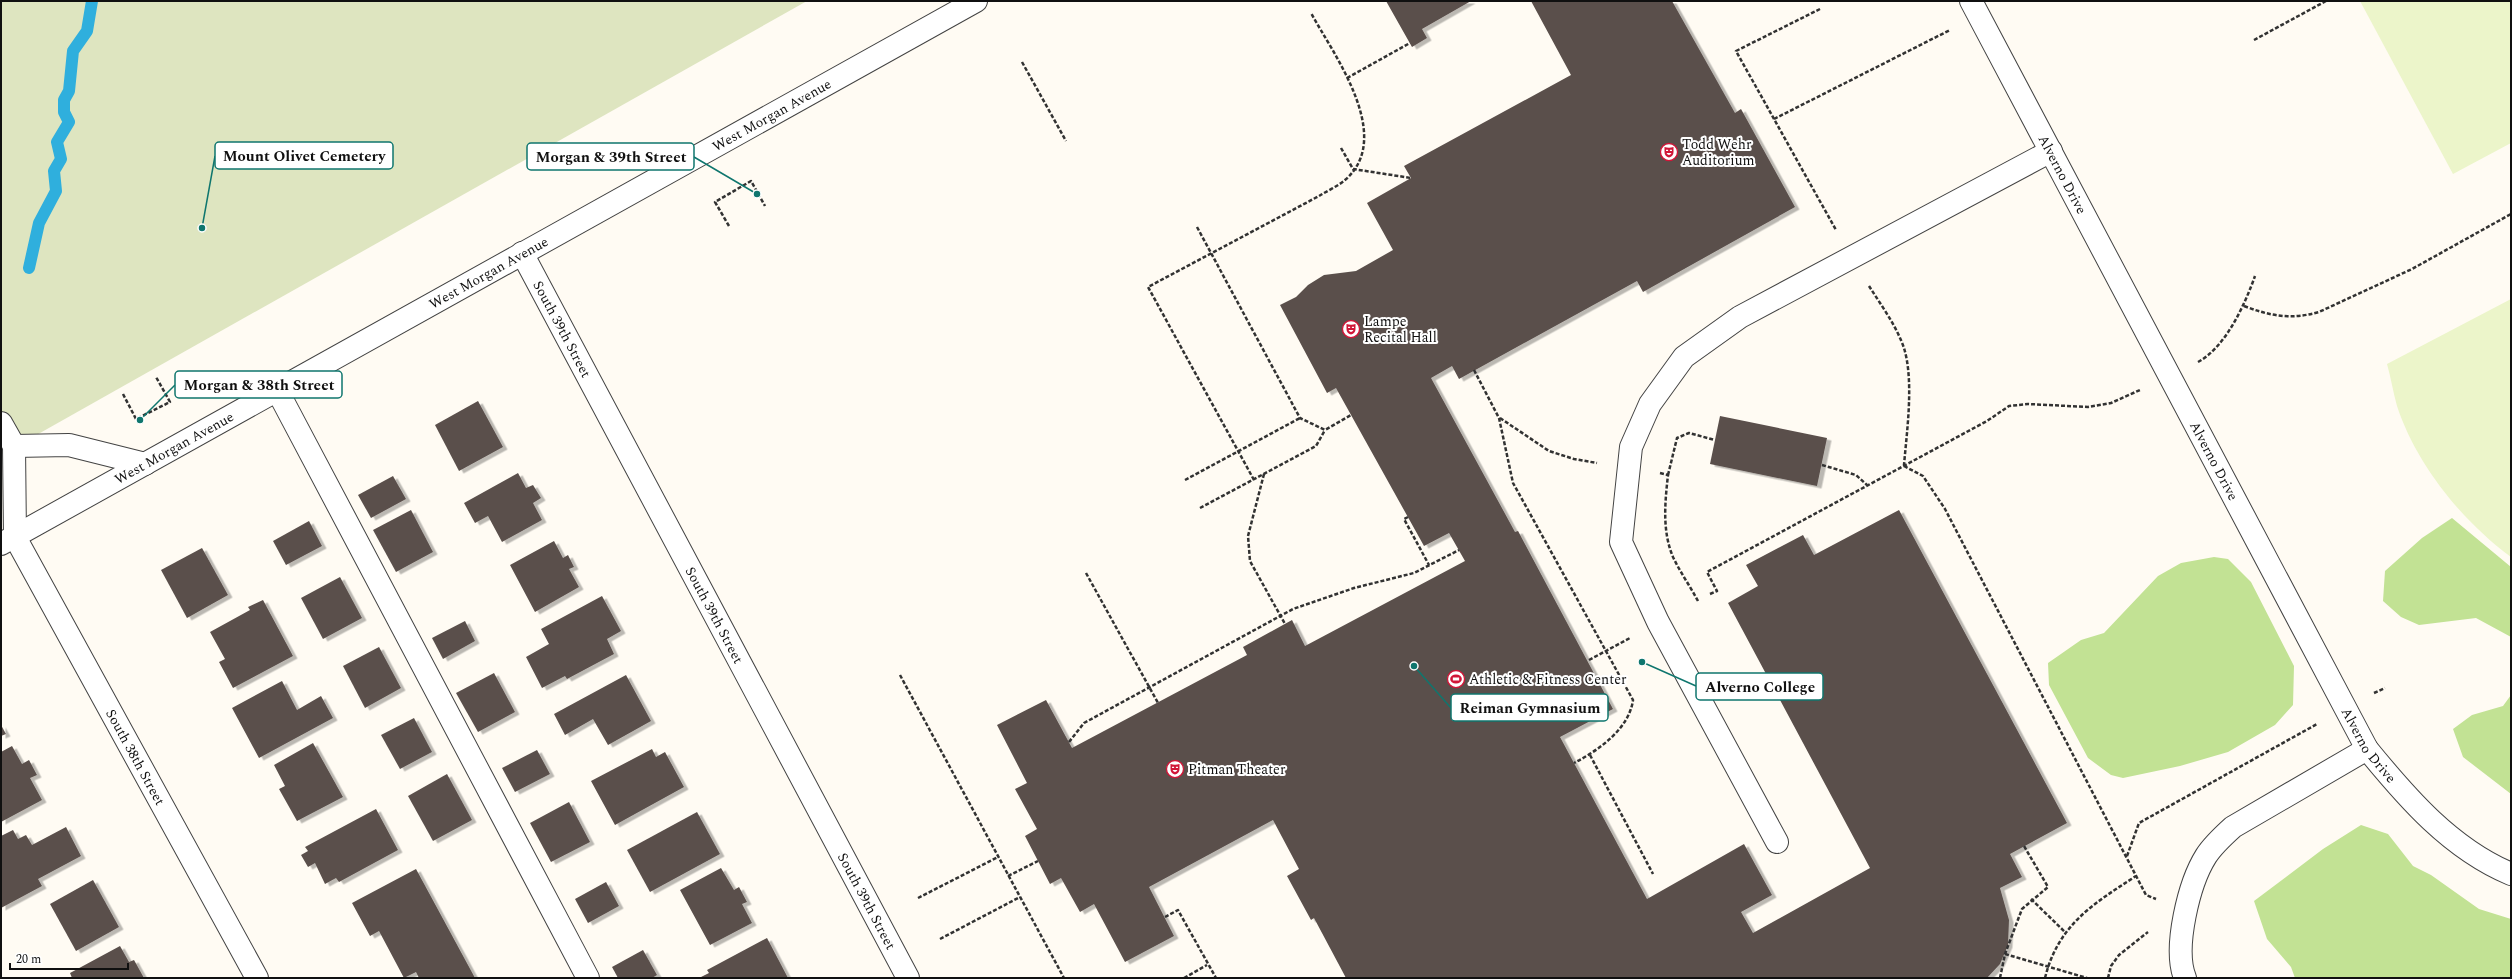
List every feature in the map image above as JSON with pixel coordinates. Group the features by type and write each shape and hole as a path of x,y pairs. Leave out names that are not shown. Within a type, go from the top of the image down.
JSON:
{"street":[{"name":"West Morgan Avenue","path":"6,536 145,464 976,1"},
{"name":"Alverno Drive","path":"1975,8 2367,748 2400,790 2444,833 2496,868 2511,874"},
{"path":"1777,842 1658,622 1621,542 1631,447 1650,404 1684,357 1740,317 2051,151"},
{"name":"South 39th Street","path":"522,253 908,978"},
{"path":"277,390 588,978"},
{"path":"1,423 14,446 6,536"},
{"path":"14,446 69,445 145,464"},
{"name":"South 38th Street","path":"6,536 257,978"},
{"path":"2185,978 2180,953 2181,934 2196,876 2205,857 2216,843 2233,827 2367,748"}],"path":[{"path":"2254,40 2326,1"},
{"path":"1774,119 1975,8"},
{"path":"1820,9 1736,51 1852,258 1896,328 1904,348 1908,378 1908,427 1904,465"},
{"path":"1254,480 1148,287 1319,196 1346,179 1353,169 1360,156 1365,130 1359,101 1312,13"},
{"path":"1347,78 1410,43"},
{"path":"1022,62 1066,141"},
{"path":"1341,148 1353,169"},
{"path":"1353,169 1411,178"},
{"path":"728,226 715,202 751,181 765,206"},
{"path":"2244,306 2282,317 2303,317 2319,312 2412,269 2511,214"},
{"path":"1197,227 1300,418 1325,430"},
{"path":"1710,594 1717,591 1707,572 1987,421 2009,406 2028,404 2088,407 2111,403 2211,355 2244,306 2255,276"},
{"path":"1474,370 1499,418 1513,483 1607,650 1633,700 1632,710 1628,720 1590,755 1574,763"},
{"path":"123,394 136,419 170,402 156,377"},
{"path":"1200,508 1316,446 1325,430 1351,415"},
{"path":"1185,480 1300,418"},
{"path":"1499,418 1549,451 1574,459 1604,464"},
{"path":"1698,600 1673,557 1667,532 1665,506 1668,475 1677,438 1689,433 1714,440"},
{"path":"1822,465 1856,475 1867,485"},
{"path":"1904,465 1922,476 1945,509 2127,856 2136,876 2080,915 2065,932 2054,951 2045,978"},
{"path":"1657,472 1668,475"},
{"path":"1264,474 1248,536 1250,561 1285,624"},
{"path":"1408,517 1404,519 1429,565"},
{"path":"1069,742 1084,723 1280,616 1347,590 1414,573 1459,550"},
{"path":"1086,573 1158,703"},
{"path":"1589,660 1632,636"},
{"path":"900,675 1064,978"},
{"path":"2127,856 2139,823 2346,708 2385,688"},
{"path":"1590,755 1653,874"},
{"path":"2000,978 2005,954 2022,909 2048,887 2024,846"},
{"path":"918,898 998,857"},
{"path":"1008,876 1038,861"},
{"path":"940,939 1020,897"},
{"path":"2152,905 2153,898"},
{"path":"2031,900 2065,932"},
{"path":"1165,917 1178,910 1207,965 1216,978"},
{"path":"2108,978 2111,966 2119,955 2147,934 2148,927"},
{"path":"2005,954 2087,978"},
{"path":"1184,978 1207,965"}],"green space":[{"path":"1,1 807,1 1,455"},
{"path":"2360,1 2511,1 2511,143 2453,174"},
{"path":"2511,299 2511,557 2493,543 2458,509 2428,470 2405,428 2397,406 2387,364"},
{"path":"2452,518 2511,567 2511,637 2476,618 2419,625 2401,617 2383,601 2385,571 2422,538"},
{"path":"2214,557 2228,559 2251,582 2294,666 2293,705 2275,725 2228,752 2180,766 2123,778 2111,775 2088,758 2049,685 2048,663 2081,640 2104,633 2158,576 2181,563"},
{"path":"2511,695 2511,794 2463,757 2453,729 2472,715 2503,706"},
{"path":"2361,825 2388,834 2413,866 2431,875 2479,909 2511,919 2511,978 2295,978 2291,967 2267,939 2254,901 2323,849"}],"building":[{"path":"1386,1 1471,1 1422,29 1427,38 1412,47"},
{"path":"1531,1 1672,1 1735,113 1741,109 1795,207 1643,292 1637,281 1459,379 1452,366 1431,378 1515,532 1518,531 1613,709 1560,737 1647,899 1744,844 1772,895 1741,912 1753,933 1870,868 1728,603 1758,586 1746,565 1803,535 1814,555 1899,510 2067,823 2010,854 2022,877 2000,888 2009,920 2008,945 2000,964 1987,978 1346,978 1314,918 1311,920 1287,876 1299,869 1273,820 1149,887 1174,936 1125,962 1094,904 1080,912 1061,878 1050,884 1025,836 1037,829 1015,789 1027,783 997,725 1046,700 1072,748 1247,655 1243,647 1292,620 1305,646 1465,561 1449,533 1424,546 1336,388 1327,393 1280,305 1296,297 1308,285 1324,275 1356,271 1393,250 1367,203 1411,178 1404,166 1571,75"},
{"path":"478,401 503,447 459,471 435,425"},
{"path":"1720,416 1827,438 1817,486 1710,464"},
{"path":"518,473 526,488 533,485 541,498 533,503 542,520 502,542 488,516 475,523 464,503"},
{"path":"393,476 406,499 371,518 358,495"},
{"path":"411,510 433,552 396,572 373,530"},
{"path":"309,521 322,546 286,565 273,541"},
{"path":"554,541 563,558 568,555 574,567 569,569 579,587 535,612 510,565"},
{"path":"202,548 228,595 187,618 161,570"},
{"path":"340,577 362,618 323,639 301,598"},
{"path":"602,596 621,631 607,639 614,654 567,679 565,676 542,688 526,657 549,644 541,629"},
{"path":"263,600 293,656 233,688 219,662 225,659 210,632 250,610 248,607"},
{"path":"465,621 475,641 443,659 432,638"},
{"path":"379,647 401,688 365,708 343,666"},
{"path":"494,673 515,712 478,732 456,693"},
{"path":"626,675 651,721 608,745 593,719 565,735 554,714"},
{"path":"282,681 297,710 321,696 333,718 259,758 232,708"},
{"path":"414,718 432,752 400,769 381,735"},
{"path":"1,725 6,734 1,736"},
{"path":"313,743 343,797 297,821 279,789 285,786 274,765"},
{"path":"12,746 22,764 29,760 37,775 30,778 42,800 1,822 1,752"},
{"path":"652,749 656,757 665,752 684,787 615,825 591,781"},
{"path":"537,750 550,774 515,792 502,768"},
{"path":"447,774 472,820 433,841 408,796"},
{"path":"569,802 590,842 551,862 530,823"},
{"path":"376,809 398,850 339,882 336,878 325,884 315,863 308,867 301,855 308,851 305,847"},
{"path":"697,812 720,854 650,892 627,850"},
{"path":"66,827 81,856 38,879 42,886 1,908 1,836 13,830 18,839 26,835 32,845"},
{"path":"721,868 734,890 739,887 747,902 742,904 752,923 710,945 680,890"},
{"path":"416,869 475,978 419,978 416,972 404,978 379,931 370,936 352,903"},
{"path":"93,880 119,927 76,951 50,904"},
{"path":"606,882 619,906 588,923 575,899"},
{"path":"767,938 788,978 699,978 709,973 707,970"},
{"path":"120,946 129,962 134,960 144,978 72,978 70,973"},
{"path":"643,950 657,975 652,978 618,978 612,967"}],"waterway":[{"path":"29,268 39,223 56,191 54,171 61,159 57,142 69,122 64,112 64,100 69,91 73,51 87,31 92,1"}],"place":[{"name":"Todd Wehr Auditorium","path":"1669,152"},
{"name":"Morgan & 39th Street","path":"757,194"},
{"name":"Mount Olivet Cemetery","path":"202,228"},
{"name":"Lampe Recital Hall","path":"1351,329"},
{"name":"Morgan & 38th Street","path":"140,420"},
{"name":"Alverno College","path":"1642,662"},
{"name":"Reiman Gymnasium","path":"1414,666"},
{"name":"Athletic & Fitness Center","path":"1456,679"},
{"name":"Pitman Theater","path":"1175,769"}]}
